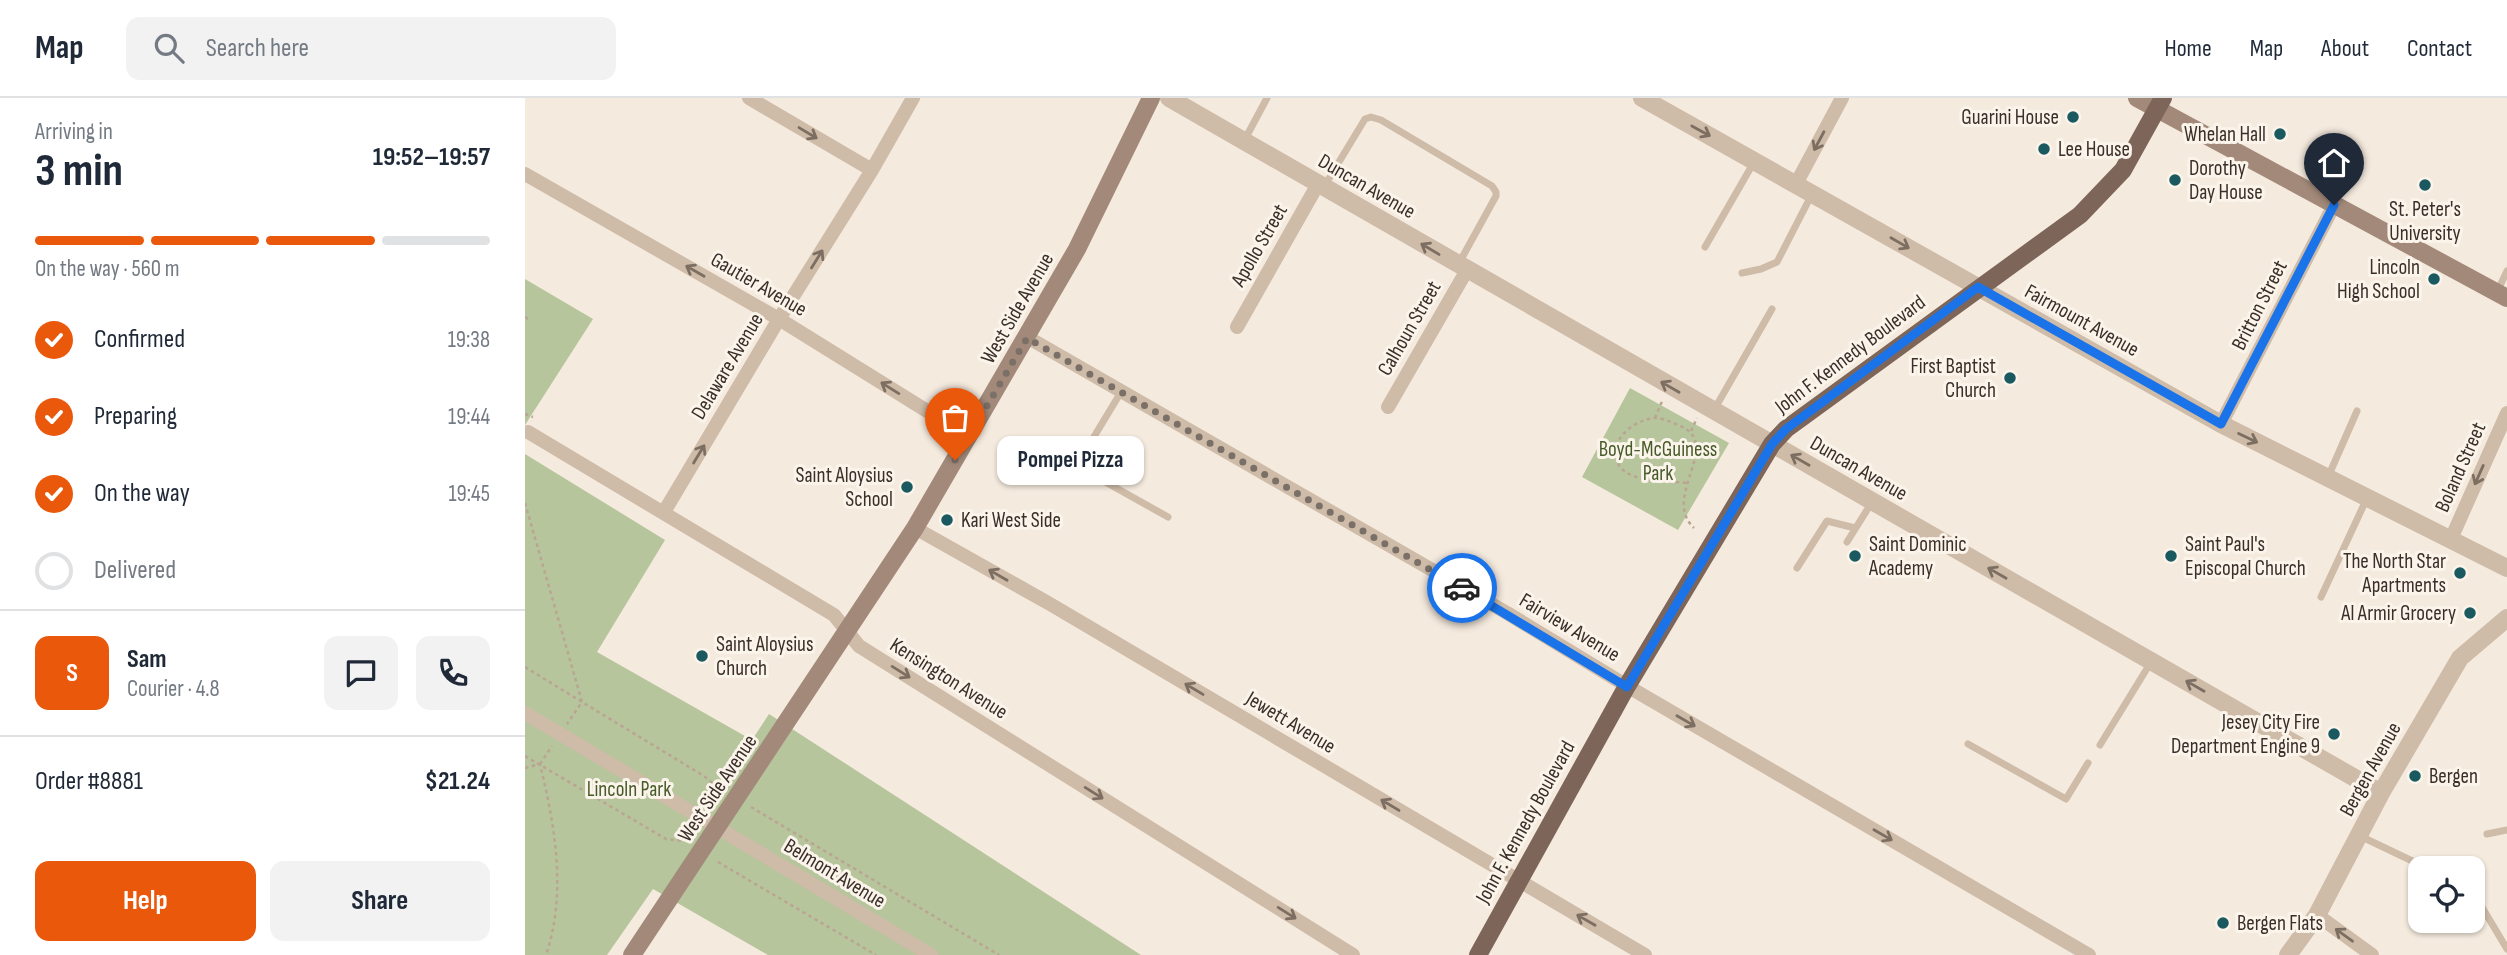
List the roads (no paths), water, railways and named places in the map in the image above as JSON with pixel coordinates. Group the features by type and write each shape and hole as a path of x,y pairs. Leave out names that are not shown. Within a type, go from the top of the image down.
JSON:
{"main road":[{"name":"West Side Avenue","path":"632,955 915,528 1077,249 1151,98"},
{"path":"2137,98 2160,103 2334,205 2502,296"},
{"name":"John F. Kennedy Boulevard","path":"1478,955 1627,687 1772,444 1786,429 2080,215 2123,170 2160,103"}],"street":[{"path":"749,98 872,170"},
{"name":"Delaware Avenue","path":"664,513 913,98"},
{"name":"Duncan Avenue","path":"1169,98 1462,268 1705,415 1772,444 2381,793"},
{"name":"Fairmount Avenue","path":"1642,98 2221,424 2507,568"},
{"path":"1796,184 1842,98"},
{"name":"Gautier Avenue","path":"525,174 779,319 969,437"},
{"name":"Apollo Street","path":"1237,327 1321,186"},
{"name":"Britton Street","path":"2221,424 2334,205"},
{"name":"Calhoun Street","path":"1388,407 1462,268"},
{"name":"Fairview Avenue","path":"1027,338 1507,613 1627,687 2089,955"},
{"name":"Boland Street","path":"2451,539 2507,413"},
{"name":"Kensington Avenue","path":"528,432 834,615 859,646 1353,955"},
{"name":"Jewett Avenue","path":"915,528 1062,611 1645,955"},
{"name":"Bergen Avenue","path":"2288,955 2316,915 2381,793 2460,658 2507,618"},
{"path":"525,713 717,827"},
{"name":"Belmont Avenue","path":"717,827 930,955"},
{"path":"2316,915 2372,955"}],"lane":[{"path":"1244,142 1267,98"},
{"path":"1321,186 1364,119 1371,117 1392,126 1492,186 1496,192 1462,268"},
{"path":"1706,247 1755,161"},
{"path":"1742,273 1777,262 1812,193"},
{"path":"2502,296 2507,271"},
{"path":"1705,415 1772,309"},
{"path":"1121,392 1083,455 1084,470 1168,517"},
{"path":"2328,477 2357,411"},
{"path":"2321,597 2368,497"},
{"path":"1847,542 1872,501"},
{"path":"1797,568 1827,521 1855,528"},
{"path":"2099,745 2152,662"},
{"path":"1968,744 2066,799 2088,763"},
{"path":"2487,834 2507,830"},
{"path":"2359,835 2408,859"},
{"path":"2485,912 2507,949"}],"place":[{"name":"Guarini House","path":"2073,117"},
{"name":"Whelan Hall","path":"2280,134"},
{"name":"Lee House","path":"2044,149"},
{"name":"Dorothy Day House","path":"2175,180"},
{"name":"St. Peter's University","path":"2425,185"},
{"name":"Lincoln High School","path":"2434,279"},
{"name":"First Baptist Church","path":"2010,378"},
{"name":"Pompei Pizza","path":"955,460"},
{"name":"Saint Aloysius School","path":"907,487"},
{"name":"Kari West Side","path":"947,520"},
{"name":"Saint Dominic Academy","path":"1855,556"},
{"name":"Saint Paul's Episcopal Church","path":"2171,556"},
{"name":"The North Star Apartments","path":"2460,573"},
{"name":"Al Armir Grocery","path":"2470,613"},
{"name":"Saint Aloysius Church","path":"702,656"},
{"name":"Jesey City Fire Department Engine 9","path":"2334,734"},
{"name":"Bergen","path":"2415,776"},
{"name":"Bergen Flats","path":"2223,923"}],"park label":[{"name":"Boyd-McGuiness Park","path":"1658,461"},
{"name":"Lincoln Park","path":"629,789"}]}
